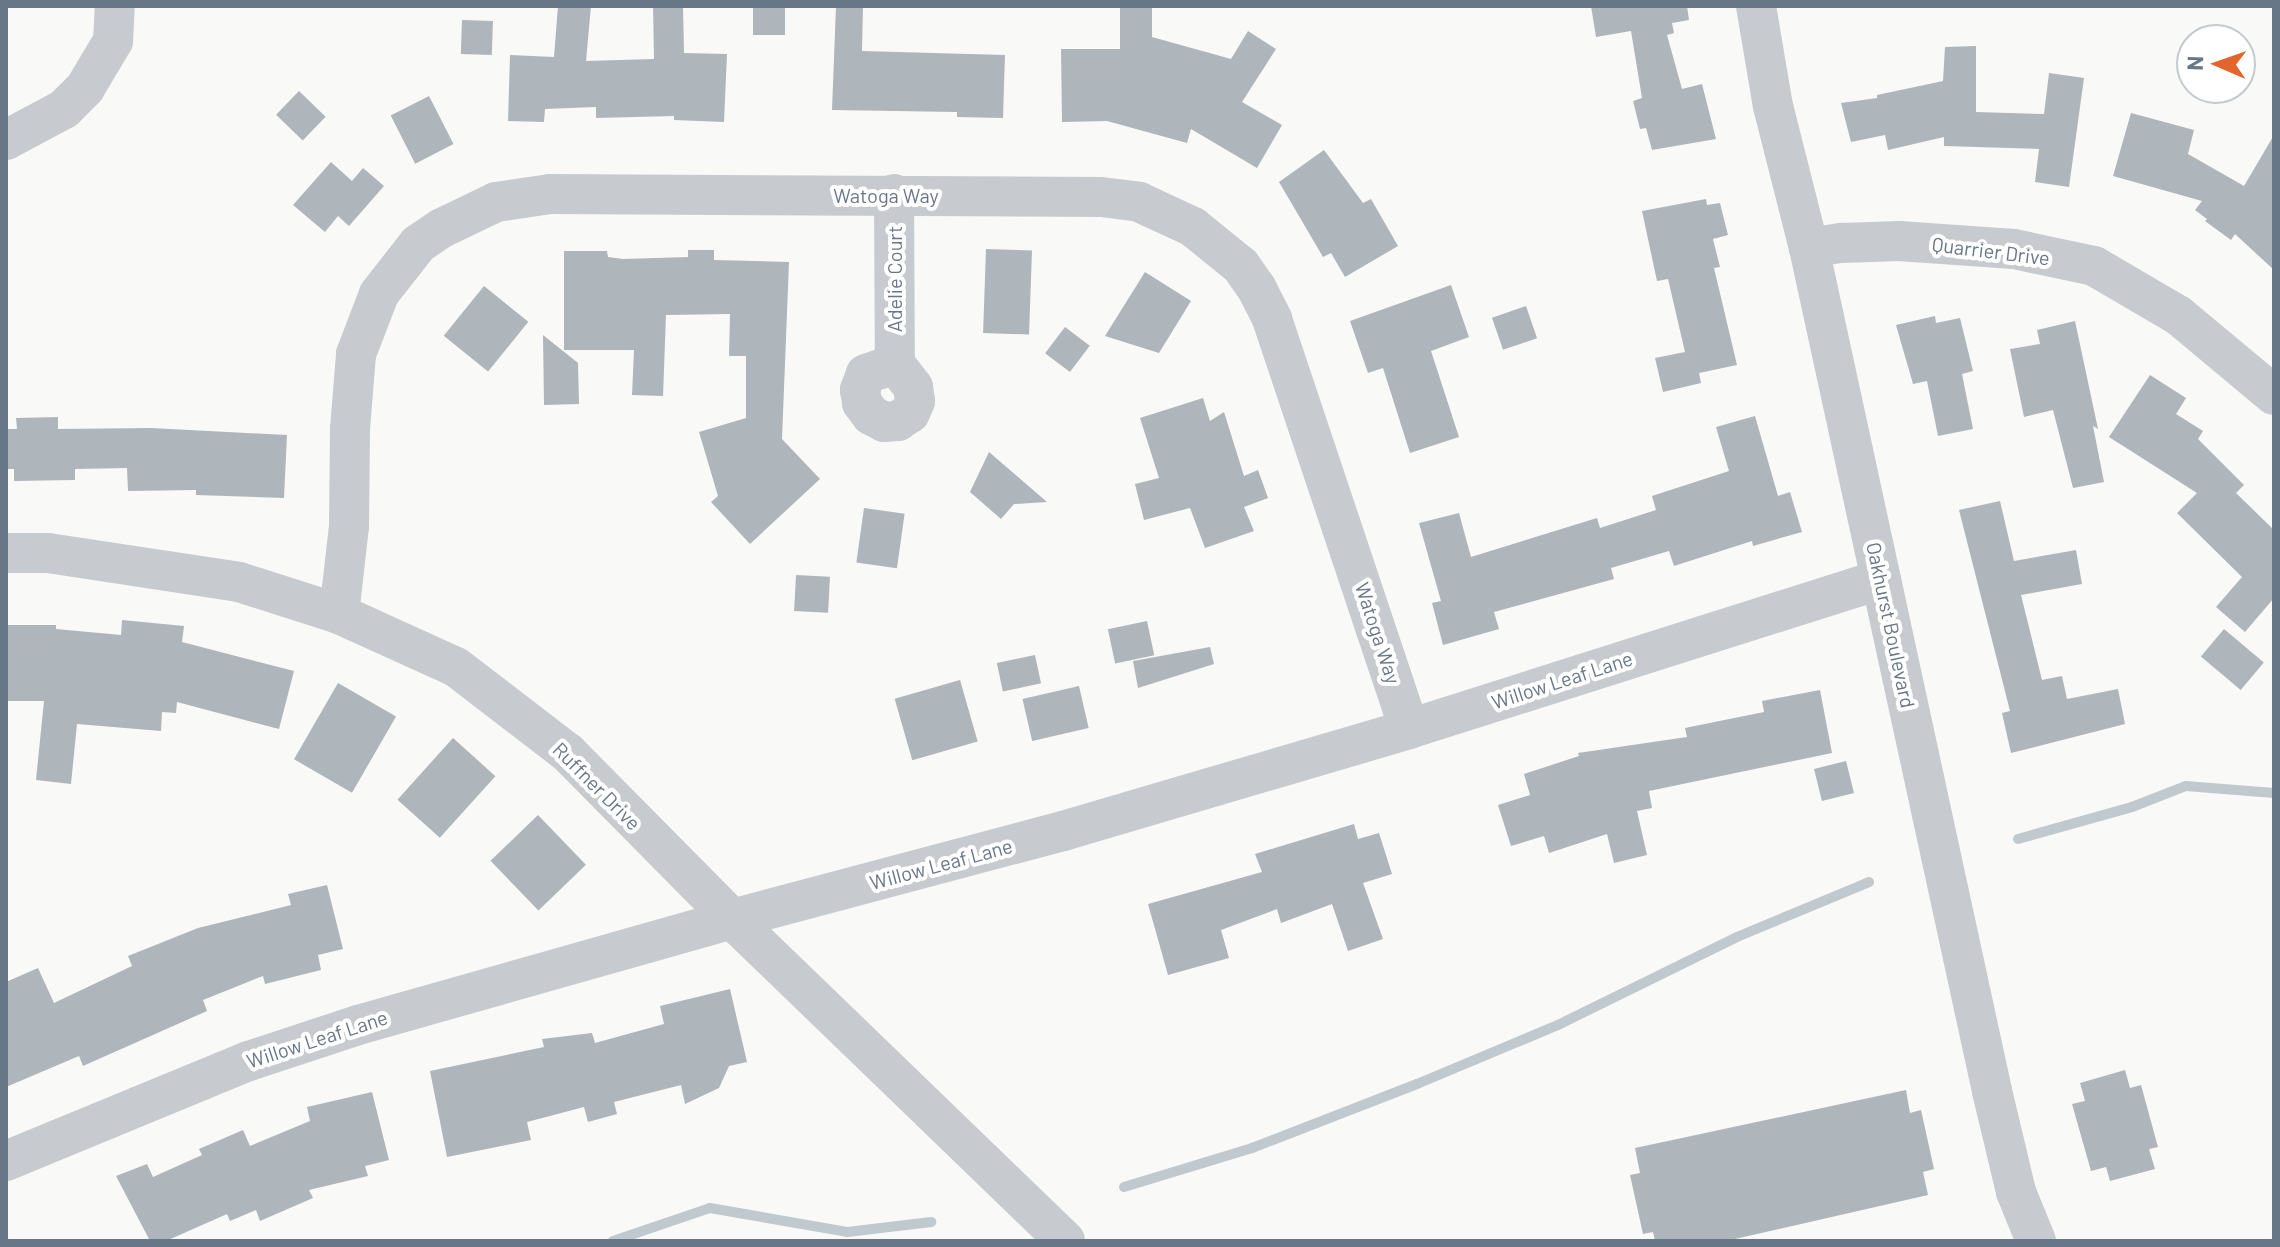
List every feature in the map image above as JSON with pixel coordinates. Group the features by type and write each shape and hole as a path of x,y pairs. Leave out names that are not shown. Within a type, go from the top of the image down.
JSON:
{"street":[{"path":"6,140 64,109 85,88 113,41 115,6"},
{"name":"Oakhurst Boulevard","path":"1756,6 1773,106 1809,248 1992,1091 2016,1192 2036,1241"},
{"name":"Watoga Way","path":"339,614 349,526 350,429 356,354 379,294 418,244 462,216 496,202 550,194 1101,197 1139,202 1193,227 1241,266 1272,319 1409,729"},
{"name":"Adelie Court","path":"894,194 895,364"},
{"name":"Quarrier Drive","path":"1809,248 1842,243 1913,242 2014,249 2094,266 2178,315 2274,395"},
{"name":"Ruffner Drive","path":"6,553 48,553 239,582 339,614 456,667 568,753 732,919 1065,1241"},
{"name":"Willow Leaf Lane","path":"6,1161 249,1061 481,988 1063,831 1409,729 1881,579"}],"building":[{"path":"558,6 591,6 586,61 654,59 653,6 683,6 684,53 727,54 724,122 674,120 674,116 596,118 596,107 545,109 544,122 508,121 510,55 554,57"},
{"path":"753,6 785,6 785,35 753,35"},
{"path":"836,6 863,6 862,51 1005,55 1003,118 957,117 957,112 832,110"},
{"path":"1120,6 1152,6 1152,37 1231,59 1248,31 1276,49 1242,102 1282,125 1257,168 1191,129 1187,143 1107,121 1062,122 1061,49 1120,49"},
{"path":"1591,6 1687,6 1689,20 1672,23 1674,33 1667,35 1682,89 1702,84 1716,139 1652,150 1646,128 1640,129 1633,101 1642,98 1631,31 1596,37"},
{"path":"462,20 493,21 492,55 461,54"},
{"path":"1976,46 1976,112 2044,114 2049,73 2084,78 2069,187 2035,182 2039,149 1944,146 1944,137 1888,150 1885,135 1851,142 1841,103 1877,98 1877,95 1943,81 1945,47"},
{"path":"299,91 326,117 303,140 276,115"},
{"path":"429,96 454,144 415,164 391,116"},
{"path":"2131,113 2194,130 2188,154 2244,186 2274,135 2274,270 2235,234 2231,240 2205,221 2207,219 2195,210 2202,201 2113,176"},
{"path":"1324,150 1363,203 1371,199 1398,246 1345,277 1331,253 1323,257 1279,182"},
{"path":"331,162 352,181 363,168 384,186 349,226 338,216 325,232 293,205"},
{"path":"1706,199 1707,205 1720,203 1728,235 1713,239 1720,267 1714,268 1737,365 1699,373 1701,383 1663,392 1655,358 1685,352 1668,279 1657,281 1642,211"},
{"path":"986,249 1032,251 1029,335 983,333"},
{"path":"688,250 714,250 714,260 789,262 782,439 820,479 750,544 711,502 718,496 699,432 746,418 746,356 729,356 730,314 666,315 663,396 632,395 634,350 564,350 564,251 607,251 608,257 623,259 688,257"},
{"path":"1145,272 1191,301 1159,353 1105,336"},
{"path":"1451,285 1469,337 1431,351 1459,437 1410,453 1383,368 1368,373 1350,321"},
{"path":"484,286 528,322 488,372 444,336"},
{"path":"1526,306 1537,338 1503,350 1492,318"},
{"path":"1935,316 1936,323 1960,318 1973,371 1962,374 1973,429 1938,436 1927,381 1913,384 1896,325"},
{"path":"2075,321 2098,429 2093,426 2104,482 2073,488 2053,410 2024,417 2010,349 2040,344 2037,330"},
{"path":"1065,327 1090,346 1070,372 1045,353"},
{"path":"543,335 578,363 579,404 544,405"},
{"path":"2150,375 2186,398 2176,414 2203,431 2198,439 2244,485 2236,493 2274,530 2274,598 2245,632 2216,607 2242,577 2177,513 2197,493 2109,437"},
{"path":"1203,398 1210,421 1224,412 1244,476 1258,470 1268,498 1244,507 1254,531 1205,548 1190,508 1144,520 1135,484 1159,478 1140,418"},
{"path":"1755,416 1778,496 1790,492 1802,532 1753,546 1752,541 1674,566 1669,551 1611,568 1614,579 1494,612 1499,629 1443,645 1432,603 1441,601 1419,523 1459,513 1471,557 1597,518 1600,528 1656,510 1652,496 1729,471 1716,427"},
{"path":"58,417 58,429 151,428 287,435 284,498 196,495 196,490 128,491 127,468 75,469 75,480 14,481 14,469 6,469 6,429 17,429 16,418"},
{"path":"989,452 1047,502 1014,504 1001,519 970,492"},
{"path":"2000,501 2014,561 2076,550 2082,584 2021,595 2042,680 2062,676 2067,699 2118,689 2125,724 2011,753 2002,713 2010,711 1959,510"},
{"path":"864,508 905,514 897,568 856,562"},
{"path":"796,575 830,577 828,613 794,611"},
{"path":"122,620 184,626 182,642 294,671 279,729 177,702 176,713 162,712 161,731 77,724 71,784 36,780 44,701 6,701 6,625 56,625 56,629 121,635"},
{"path":"1147,621 1154,655 1115,664 1108,629"},
{"path":"2224,629 2264,662 2241,690 2201,657"},
{"path":"1210,647 1214,664 1138,688 1133,661"},
{"path":"1035,655 1041,683 1003,691 997,663"},
{"path":"960,680 978,742 912,760 895,699"},
{"path":"338,683 396,716 352,793 294,759"},
{"path":"1079,686 1089,728 1032,741 1022,699"},
{"path":"1820,690 1832,753 1649,791 1652,808 1637,811 1647,855 1614,863 1607,834 1549,853 1544,836 1511,846 1498,805 1530,795 1524,774 1579,756 1578,753 1687,737 1685,728 1764,712 1762,701"},
{"path":"453,738 495,776 440,838 397,800"},
{"path":"1846,761 1854,793 1822,801 1814,769"},
{"path":"538,815 586,865 538,910 491,861"},
{"path":"1354,824 1358,839 1379,833 1392,874 1363,883 1383,939 1348,951 1332,904 1281,923 1277,909 1221,930 1229,958 1168,975 1148,904 1262,872 1255,854"},
{"path":"327,885 343,949 318,955 321,970 265,984 263,976 203,1000 207,1011 83,1066 79,1056 6,1087 6,982 38,968 54,1003 132,966 128,956 198,928 291,905 288,894"},
{"path":"730,989 747,1062 729,1066 719,1088 685,1104 681,1085 614,1102 617,1114 588,1122 584,1107 527,1122 531,1140 447,1157 430,1071 544,1047 542,1039 592,1033 595,1043 664,1024 660,1006"},
{"path":"2125,1070 2130,1088 2141,1085 2158,1147 2149,1149 2155,1169 2110,1181 2106,1167 2091,1171 2072,1104 2085,1101 2080,1083"},
{"path":"1906,1090 1910,1113 1921,1110 1934,1169 1923,1172 1928,1195 1726,1241 1655,1241 1653,1232 1643,1234 1630,1175 1640,1173 1635,1148"},
{"path":"372,1092 389,1160 365,1166 368,1176 309,1190 313,1198 260,1221 256,1210 230,1221 227,1214 166,1241 150,1241 116,1176 147,1164 153,1177 202,1155 199,1149 243,1130 250,1146 310,1121 307,1107"}],"waterway":[{"path":"2018,839 2132,807 2186,786 2274,793"},
{"path":"1124,1187 1252,1148 1417,1084 1558,1025 1737,937 1869,882"},
{"path":"613,1241 710,1208 847,1232 931,1222"}]}
